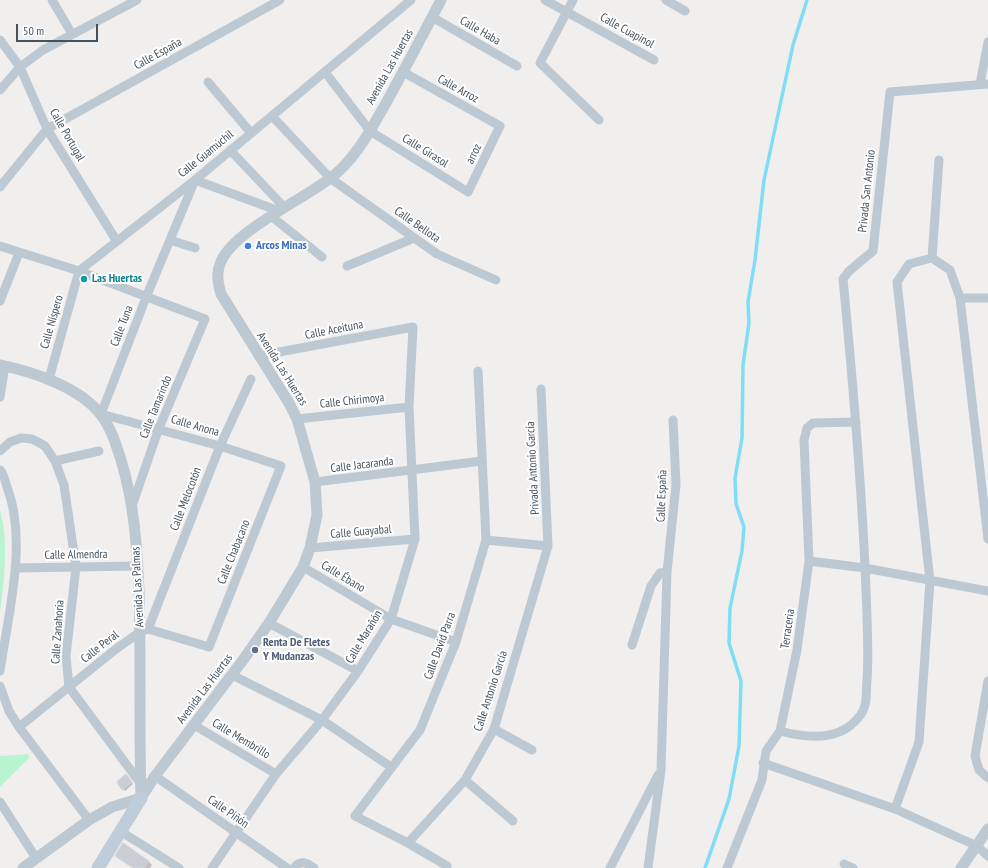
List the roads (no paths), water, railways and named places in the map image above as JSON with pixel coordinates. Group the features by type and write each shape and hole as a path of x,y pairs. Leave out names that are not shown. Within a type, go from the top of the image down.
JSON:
{"main road":[{"path":"98,868 141,798"}],"street":[{"path":"52,0 72,34"},
{"path":"0,90 20,67 43,50 137,0"},
{"name":"Calle España","path":"47,129 280,0"},
{"name":"Calle Guamúchil","path":"79,271 116,240 195,180 411,0"},
{"name":"Avenida Las Huertas","path":"141,798 155,776 232,675 269,623 303,567 310,548 317,515 315,482 297,419 221,294 218,275 219,264 236,242 330,178 353,157 370,131 403,72 440,0"},
{"name":"Calle Cuapinol","path":"545,0 654,60"},
{"path":"573,0 540,62 599,120"},
{"path":"666,0 685,11"},
{"name":"Calle Haba","path":"432,17 517,66"},
{"name":"Calle Portugal","path":"0,40 20,67 47,129 116,240"},
{"path":"984,84 988,42"},
{"path":"325,72 370,131"},
{"name":"Calle Arroz","path":"403,72 500,126"},
{"path":"208,82 251,133"},
{"name":"Privada San Antonio","path":"856,422 843,279 849,271 873,251 890,92 984,84"},
{"name":"Calle Bellota","path":"272,116 330,178 437,254 496,280"},
{"name":"arroz","path":"468,192 500,126"},
{"path":"0,187 47,129"},
{"name":"Calle Girasol","path":"370,131 468,192"},
{"path":"230,150 278,212 322,257"},
{"path":"932,258 939,160"},
{"path":"195,180 278,212"},
{"name":"Calle Tuna","path":"101,414 147,296 195,180"},
{"path":"347,266 414,238"},
{"path":"170,240 196,248"},
{"path":"0,246 79,271 147,296"},
{"path":"0,301 19,253"},
{"path":"895,809 919,742 930,582 897,282 909,264 932,258 950,270 960,298 984,480 988,539"},
{"name":"Calle Níspero","path":"49,379 79,271"},
{"name":"Calle Tamarindo","path":"132,506 159,428 205,319 147,296"},
{"path":"960,298 988,298"},
{"name":"Calle Aceituna","path":"258,356 413,327"},
{"name":"Calle Marañón","path":"212,868 276,774 322,720 358,671 391,619 415,539 409,407 413,327"},
{"path":"0,397 2,365"},
{"name":"Avenida Las Palmas","path":"2,365 29,371 69,389 101,414 116,444 126,476 132,506 144,631 141,798"},
{"name":"Calle David Parra","path":"408,843 355,816 420,730 456,642 486,540 478,371"},
{"name":"Calle Melocotón","path":"144,631 220,446 251,379"},
{"name":"Privada Antonio García","path":"541,389 548,546"},
{"name":"Calle Chirimoya","path":"297,419 409,407"},
{"name":"Calle Anona","path":"101,414 159,428 281,466"},
{"name":"Calle España","path":"648,868 661,770 667,572 676,485 673,420"},
{"path":"780,732 805,737 822,736 851,726 859,717 865,705 869,652 856,422"},
{"name":"Terraceria","path":"727,868 762,780 763,763 766,752 780,732 797,650 810,561 804,440 807,428 813,423 856,422"},
{"name":"Calle Zanahoria","path":"0,451 10,442 21,438 32,439 45,446 55,461 64,485 76,567 66,656 69,687"},
{"path":"55,461 99,451"},
{"name":"Calle Jacaranda","path":"315,482 413,471 482,461"},
{"name":"Calle Chabacano","path":"144,631 209,647 281,466"},
{"path":"0,470 10,494 14,514 15,568 0,671"},
{"name":"Calle Guayabal","path":"310,548 415,539"},
{"path":"486,540 548,546"},
{"name":"Calle Antonio García","path":"408,843 465,780 494,729 548,546"},
{"path":"810,561 865,568 930,582 988,591"},
{"name":"Calle Almendra","path":"15,568 138,566"},
{"name":"Calle Ébano","path":"303,567 391,619 456,642"},
{"path":"632,645 651,586 660,573 667,572"},
{"path":"269,623 358,671"},
{"name":"Calle Peral","path":"19,727 116,649 144,631"},
{"path":"232,675 322,720 391,767"},
{"path":"988,681 975,756 979,770 988,778"},
{"path":"0,686 9,711 19,727 89,820"},
{"path":"69,687 141,784"},
{"name":"Calle Membrillo","path":"194,725 276,774"},
{"path":"494,729 532,750"},
{"path":"763,763 895,809 977,846 988,856"},
{"path":"610,868 661,770"},
{"name":"Calle Piñón","path":"155,776 287,868"},
{"path":"465,780 513,821"},
{"path":"24,868 89,820 112,807 141,798"},
{"path":"0,802 36,858"},
{"path":"961,868 988,829"},
{"path":"120,831 179,868"},
{"path":"408,843 446,867"},
{"path":"297,865 306,862 314,868"}],"waterway":[{"path":"705,868 729,799 739,746 741,681 729,643 730,608 742,551 744,527 736,504 735,478 742,438 743,365 749,323 748,302 755,260 764,180 793,45 807,0"}],"place":[{"name":"Arcos Minas","path":"248,246"},
{"name":"Las Huertas","path":"84,279"},
{"name":"Renta De Fletes Y Mudanzas","path":"255,650"}]}
